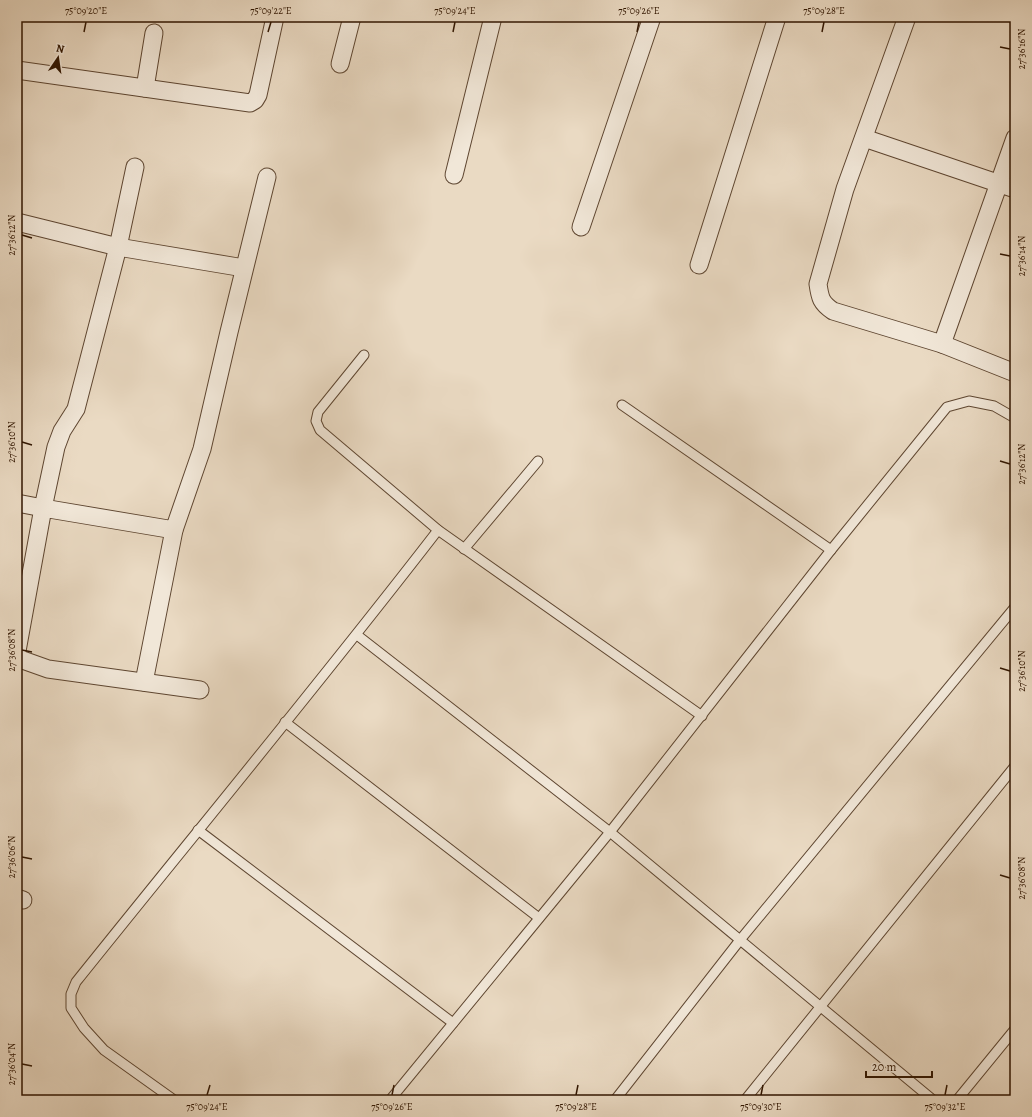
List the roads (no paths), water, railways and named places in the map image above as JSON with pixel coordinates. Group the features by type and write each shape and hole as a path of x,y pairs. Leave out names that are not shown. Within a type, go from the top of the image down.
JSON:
{"street":[{"path":"17,70 250,102 256,100 258,95 275,17"},
{"path":"340,64 352,17"},
{"path":"454,175 493,17"},
{"path":"581,227 652,17"},
{"path":"699,265 777,17"},
{"path":"907,17 845,189 818,284 821,299 826,307 834,312 942,344 1015,373"},
{"path":"145,88 154,33"},
{"path":"864,138 1015,189"},
{"path":"942,344 1015,138"},
{"path":"17,651 43,508 56,447 62,431 76,409 118,247 135,167"},
{"path":"144,682 174,530 202,449 244,268 267,177"},
{"path":"17,222 118,247 244,268"},
{"path":"17,503 174,530"},
{"path":"17,658 48,670 200,690"}],"lane":[{"path":"364,355 318,412 316,420 320,430 438,530 702,716"},
{"path":"390,1100 610,832 830,550 947,407 969,401 994,406 1015,418"},
{"path":"622,405 830,550"},
{"path":"464,549 538,461"},
{"path":"174,1100 104,1050 84,1028 71,1008 71,994 76,982 285,722 357,635 438,530"},
{"path":"615,1100 740,940 1015,607"},
{"path":"357,635 610,832 928,1098"},
{"path":"285,722 539,918"},
{"path":"745,1100 1015,766"},
{"path":"198,830 453,1023"},
{"path":"956,1100 1015,1029"}]}
